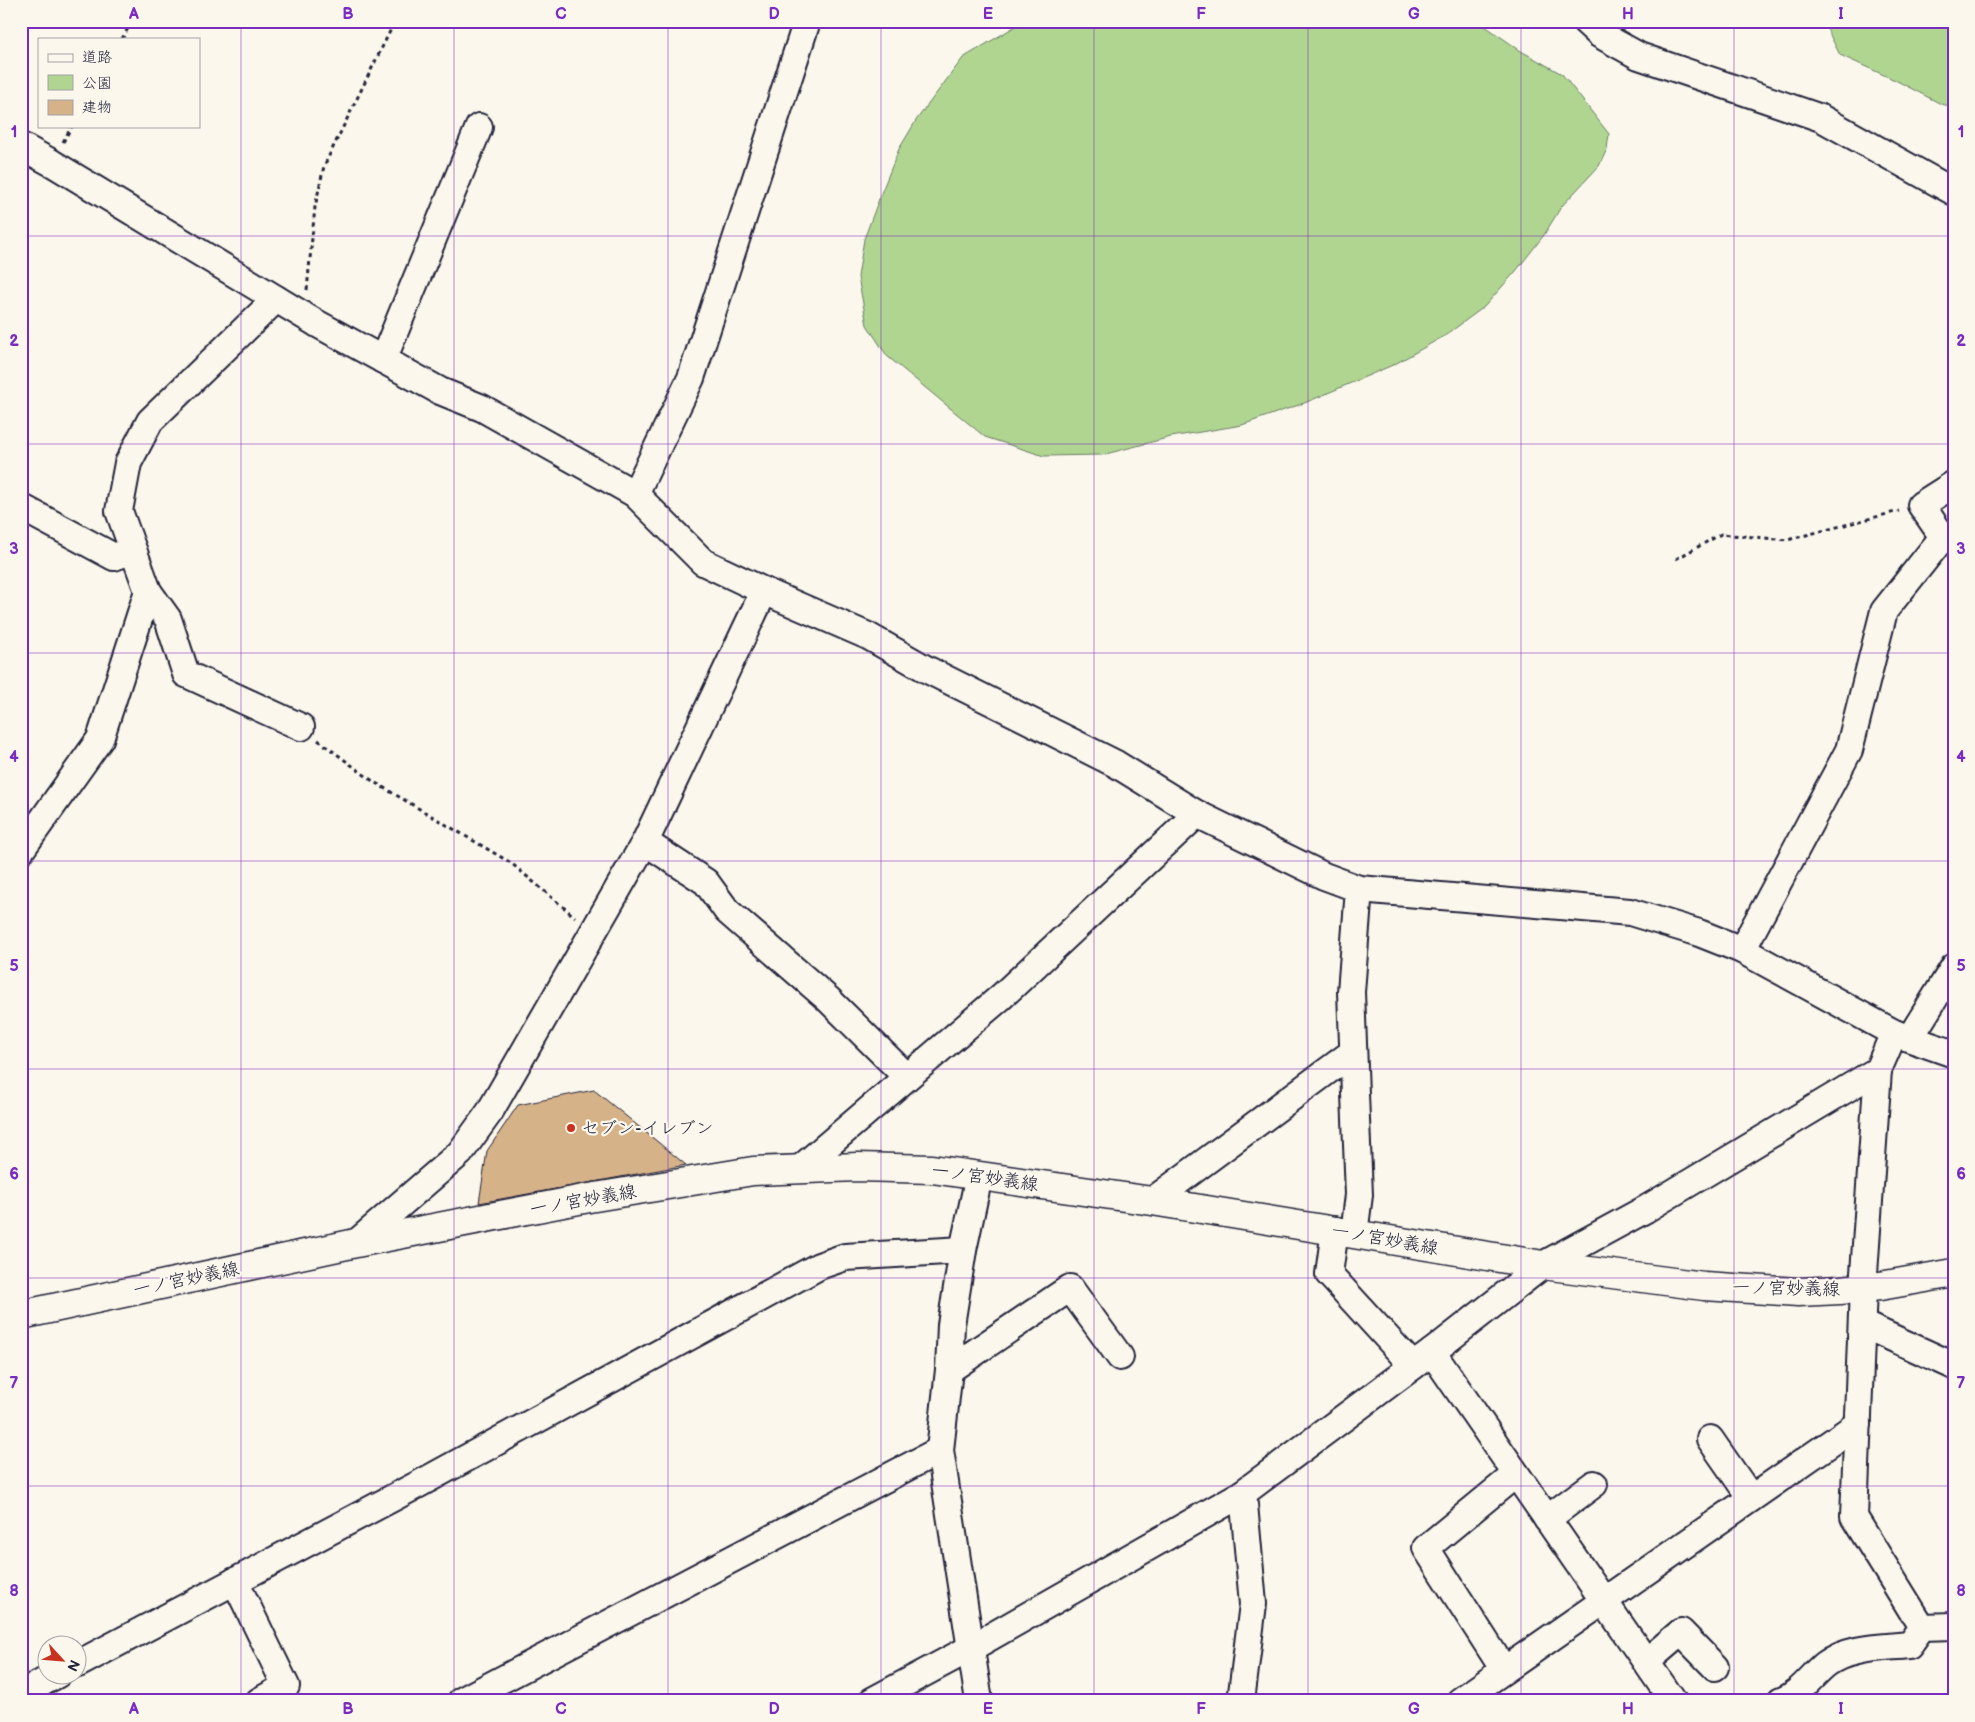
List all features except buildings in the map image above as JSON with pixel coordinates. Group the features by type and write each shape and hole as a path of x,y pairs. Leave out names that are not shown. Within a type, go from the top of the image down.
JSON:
{"main road":[{"name":"一ノ宮妙義線","path":"21,1315 356,1243 618,1193 753,1171 801,1168 932,1169 1152,1201 1543,1265 1704,1286 1798,1292 1864,1288 1922,1280 1954,1273"}],"street":[{"path":"635,494 691,378 807,21"},
{"path":"1585,21 1600,34 1639,56 1822,118 1954,192"},
{"path":"383,360 479,127"},
{"path":"21,146 304,316 440,392 482,408 635,494 703,562 868,636 926,669 1116,764 1196,814 1324,876 1359,889 1630,912 1699,933 1742,950 1902,1036 1954,1054"},
{"path":"276,299 150,421 128,463 119,511 148,591 168,619 186,674 301,728"},
{"path":"1742,950 1849,750 1884,611 1943,537 1922,505 1954,484"},
{"path":"21,507 114,557 133,550"},
{"path":"21,850 100,739 148,591"},
{"path":"356,1243 460,1153 489,1113 645,842 764,591"},
{"path":"801,1168 1001,997 1196,814"},
{"path":"645,842 706,882 727,911 828,999 907,1077"},
{"path":"1359,889 1351,992 1358,1195 1329,1274 1422,1359 1516,1474 1673,1701"},
{"path":"872,1701 971,1648 1243,1493 1422,1359 1543,1265 1646,1209 1878,1070 1954,967"},
{"path":"1152,1201 1353,1052"},
{"path":"1878,1070 1862,1324 1854,1517 1922,1627"},
{"path":"979,1176 963,1250 951,1325 940,1450 980,1701"},
{"path":"88,1659 419,1484 819,1266 845,1257 963,1250"},
{"path":"948,1370 1070,1288 1120,1357"},
{"path":"1862,1324 1954,1366"},
{"path":"1460,1701 1858,1424"},
{"path":"1710,1440 1751,1498"},
{"path":"461,1701 940,1450"},
{"path":"1504,1670 1426,1548 1516,1474"},
{"path":"1547,1520 1594,1484"},
{"path":"1241,1701 1253,1604 1243,1493"},
{"path":"235,1581 286,1686 260,1701"},
{"path":"1922,1627 1954,1626"},
{"path":"1781,1701 1790,1698 1826,1664 1845,1653 1909,1645 1922,1627"},
{"path":"1646,1662 1681,1632 1715,1667"},
{"path":"21,1694 40,1684"}],"path":[{"path":"123,38 132,21"},
{"path":"304,316 315,208 324,166 394,21"},
{"path":"1676,559 1721,534 1786,540 1922,505"},
{"path":"301,728 374,782 511,863 592,932"}],"green space":[{"path":"1024,21 1478,21 1521,51 1562,74 1609,134 1607,149 1599,166 1561,207 1544,235 1516,271 1484,307 1446,335 1395,364 1307,402 1242,425 1171,437 1102,455 1044,456 985,437 887,356 867,325 858,277 864,239 899,149 917,119 963,58"},
{"path":"1823,21 1954,21 1954,107 1941,104 1840,55"}],"place":[{"name":"セブン-イレブン","path":"571,1128"}]}
